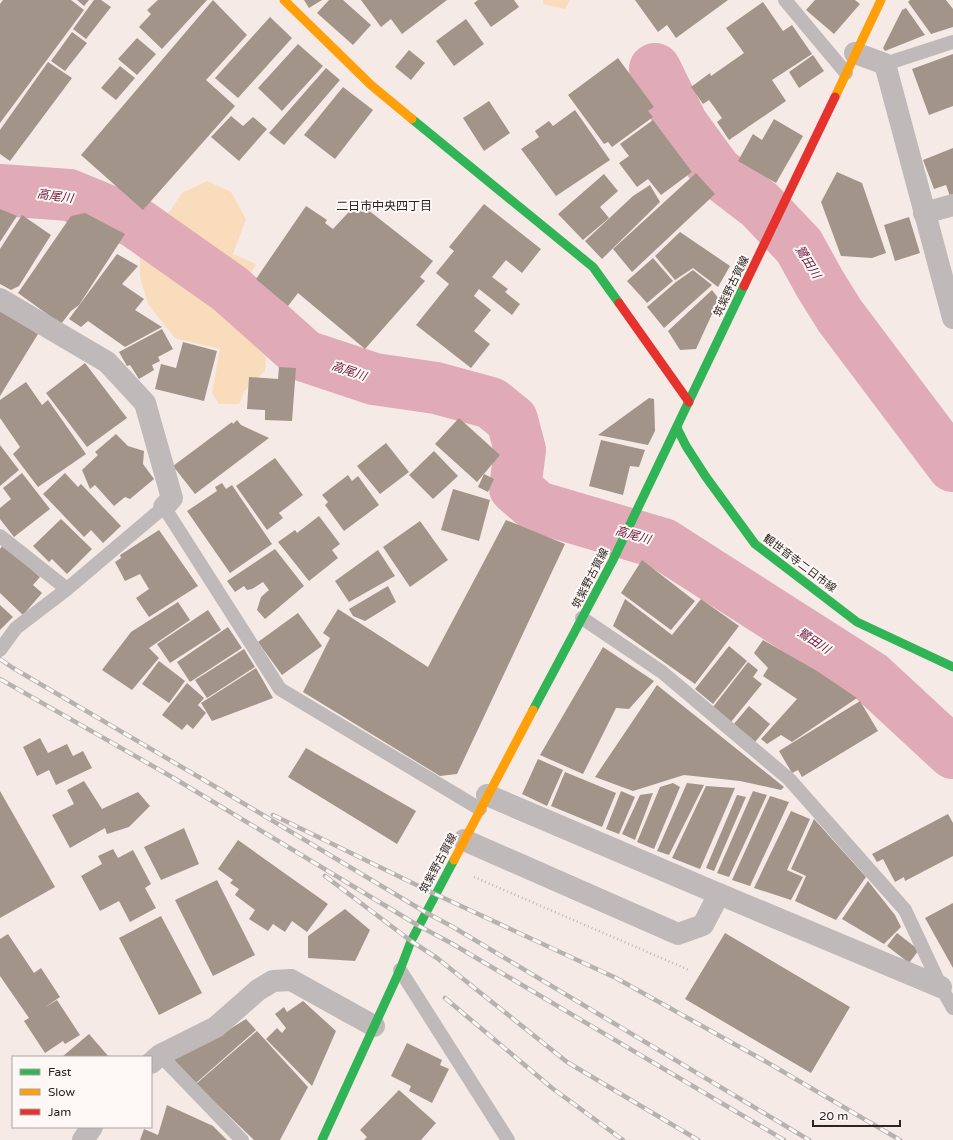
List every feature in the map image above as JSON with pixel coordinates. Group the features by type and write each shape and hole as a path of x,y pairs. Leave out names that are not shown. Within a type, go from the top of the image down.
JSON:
{"main road":[{"path":"284,0 371,85 593,267 689,402"},
{"name":"筑紫野古賀線","path":"322,1140 400,970 411,941 613,560 881,0"},
{"name":"観世音寺二日市線","path":"677,428 686,446 706,477 755,544 858,622 953,667"}],"street":[{"path":"855,53 885,64 953,318"},
{"path":"924,213 953,205"},
{"path":"0,299 107,362 144,403 172,498 164,507"},
{"path":"484,802 719,894 941,987"},
{"path":"464,840 678,934 702,925 719,894"},
{"path":"156,1059 216,1027 258,990 273,981 291,980 374,1026"},
{"path":"82,1140 91,1128"}],"lane":[{"path":"785,0 846,73"},
{"path":"885,64 953,42"},
{"path":"0,650 16,628 67,589 164,507 280,689 484,802"},
{"path":"0,536 67,589"},
{"path":"582,618 662,672 788,779 905,910 941,987 953,1008"},
{"path":"400,970 508,1140"},
{"path":"156,1059 242,1140"}],"path":[{"path":"450,867 689,970"}],"shaded area":[{"path":"543,0 570,0 565,9 543,4"},
{"path":"207,181 231,192 246,219 233,254 256,264 250,275 280,305 283,320 255,343 266,358 265,371 245,390 239,404 219,404 212,393 220,349 175,338 148,304 140,277 140,242 170,211 182,193"}],"building":[{"path":"3,0 71,0 84,10 0,123 0,4"},
{"path":"77,0 89,0 84,6"},
{"path":"94,0 101,0 111,7 86,39 73,29"},
{"path":"158,0 207,0 162,49 139,27 151,14 147,10"},
{"path":"213,0 247,35 206,80 235,106 143,210 81,155"},
{"path":"304,0 322,0 309,8"},
{"path":"329,0 343,0 371,25 353,45 317,13"},
{"path":"361,0 447,0 402,34 391,19 381,27"},
{"path":"478,0 514,0 519,7 491,27 474,3"},
{"path":"635,0 728,0 676,38 667,25 658,32"},
{"path":"815,0 855,0 860,4 834,34 806,10"},
{"path":"910,0 946,0 953,9 953,27 931,34 908,2"},
{"path":"763,2 783,31 792,25 812,54 772,80 786,101 729,140 717,122 722,118 709,100 703,104 691,87 710,73 711,76 744,53 726,28"},
{"path":"906,8 925,35 885,51 883,48 902,10"},
{"path":"270,17 292,38 238,98 215,78"},
{"path":"466,19 484,44 454,66 436,41"},
{"path":"72,32 87,43 65,71 51,61"},
{"path":"137,38 156,54 137,75 118,59"},
{"path":"298,44 323,66 282,111 258,88"},
{"path":"409,50 425,63 411,80 395,67"},
{"path":"953,54 953,106 929,115 912,69"},
{"path":"813,55 824,71 799,88 789,72"},
{"path":"618,58 654,107 648,111 653,117 612,147 608,142 604,144 568,95"},
{"path":"48,62 72,78 10,161 0,154 0,130"},
{"path":"120,66 135,78 116,100 101,88"},
{"path":"326,68 340,80 284,145 269,133"},
{"path":"343,87 373,110 335,159 304,135"},
{"path":"489,101 510,133 484,151 463,118"},
{"path":"575,110 610,160 556,196 521,149 539,137 535,131 549,121 553,126"},
{"path":"231,116 243,126 253,117 267,129 239,161 211,137"},
{"path":"774,119 803,136 776,183 738,161 753,134 762,140"},
{"path":"653,120 692,172 661,195 648,179 637,187 619,163 629,156 620,144"},
{"path":"953,148 953,195 950,196 946,185 934,189 923,160"},
{"path":"837,172 862,183 886,253 872,258 841,256 821,202"},
{"path":"696,173 715,194 632,272 613,249"},
{"path":"604,174 618,191 600,207 609,218 583,240 558,214"},
{"path":"650,185 660,202 602,259 585,241 633,196"},
{"path":"358,202 433,261 420,277 425,281 365,349 298,293 288,306 256,279 306,206 327,220 325,223 333,229"},
{"path":"484,204 541,249 522,273 506,260 492,277 508,289 505,292 520,304 512,315 479,289 474,296 491,310 474,331 490,344 471,368 416,325 449,284 436,273 454,251 449,247"},
{"path":"0,209 17,216 0,242"},
{"path":"85,213 125,234 79,305 71,311 61,324 18,293 71,216"},
{"path":"22,215 51,235 19,286 11,290 0,284 0,249"},
{"path":"909,217 920,253 895,261 884,225"},
{"path":"680,232 730,266 718,287 693,268 675,280 655,256"},
{"path":"117,254 138,266 122,284 144,299 135,310 162,327 125,347 88,321 81,327 69,319"},
{"path":"653,258 673,281 647,303 627,281"},
{"path":"693,270 712,285 664,328 647,307 676,282"},
{"path":"712,290 719,299 696,349 680,350 668,331"},
{"path":"0,310 38,334 0,396"},
{"path":"162,329 173,349 158,357 160,361 152,365 154,370 139,379 130,365 127,366 119,352"},
{"path":"183,342 217,351 204,401 155,389 161,364 176,368"},
{"path":"85,363 127,418 87,447 46,393"},
{"path":"279,367 296,368 292,421 265,420 265,410 247,409 249,377 278,379"},
{"path":"26,382 42,405 48,400 86,454 38,487 13,454 20,447 0,418 0,400"},
{"path":"649,398 654,399 655,431 648,445 598,435"},
{"path":"459,418 500,455 477,482 435,444"},
{"path":"237,420 241,425 269,438 195,494 173,466 232,422 233,424"},
{"path":"116,434 128,446 144,451 143,464 154,479 130,499 125,497 114,506 95,485 90,489 82,470 98,455 95,452"},
{"path":"601,440 645,450 639,467 630,466 623,495 589,486"},
{"path":"386,443 409,472 380,494 357,466"},
{"path":"0,445 19,470 0,486"},
{"path":"434,451 458,476 433,499 409,475"},
{"path":"275,458 303,495 279,513 283,518 267,530 236,486"},
{"path":"22,473 50,509 14,537 0,519 0,508 11,499 3,488"},
{"path":"65,473 78,487 81,484 121,526 103,543 91,530 84,537 43,494"},
{"path":"484,474 494,479 488,492 478,487"},
{"path":"348,475 352,481 358,476 379,505 344,531 325,505 328,502 322,495"},
{"path":"222,483 226,489 232,485 272,544 230,573 187,511 217,491 215,487"},
{"path":"453,489 490,500 479,541 441,530"},
{"path":"319,516 340,544 332,550 338,558 309,581 278,542 295,530 297,533"},
{"path":"61,519 92,549 67,574 52,559 49,562 33,546"},
{"path":"506,520 565,544 457,774 440,776 303,692 330,638 323,633 338,609 428,667"},
{"path":"420,521 448,560 410,587 383,547"},
{"path":"159,530 198,586 149,617 136,598 149,589 140,574 125,581 115,562 121,558 120,555"},
{"path":"3,545 40,577 33,585 42,593 23,615 0,593 0,549"},
{"path":"275,549 304,586 265,619 257,610 261,597 269,590 263,582 252,589 247,590 244,586 235,592 227,581"},
{"path":"378,550 395,576 349,602 335,581"},
{"path":"642,560 695,601 671,630 621,593"},
{"path":"388,586 396,602 365,621 353,616 349,609"},
{"path":"625,599 672,635 701,599 739,626 695,684 613,626"},
{"path":"178,602 190,620 149,648 159,658 132,690 102,670 131,632"},
{"path":"0,605 13,617 0,630"},
{"path":"208,610 221,630 170,663 157,644"},
{"path":"298,613 322,646 282,675 258,642"},
{"path":"228,627 242,648 190,682 177,662"},
{"path":"763,640 817,671 857,698 792,742 781,735 767,744 761,739 797,699 763,676 768,668 754,653"},
{"path":"729,646 747,661 713,704 695,689"},
{"path":"603,647 654,681 629,709 616,708 583,774 540,755"},
{"path":"244,649 255,667 207,698 195,680"},
{"path":"159,661 185,681 169,703 142,684"},
{"path":"748,662 758,670 753,677 762,684 731,722 713,707"},
{"path":"256,668 273,698 212,721 201,703"},
{"path":"187,683 204,698 198,705 206,713 193,729 187,724 182,730 162,715"},
{"path":"657,685 784,787 781,790 740,781 684,775 633,791 595,777"},
{"path":"860,701 878,731 802,777 798,770 792,773 779,751"},
{"path":"749,706 770,724 755,742 733,725"},
{"path":"40,738 48,753 67,744 73,756 83,751 92,768 56,785 49,770 37,776 23,747"},
{"path":"306,748 416,811 397,844 288,777"},
{"path":"538,759 563,770 547,806 522,794"},
{"path":"565,772 616,793 602,827 551,806"},
{"path":"84,781 102,809 138,792 150,806 129,827 107,834 105,828 70,848 52,815 74,804 67,790"},
{"path":"673,783 680,787 654,849 637,842 660,787"},
{"path":"687,783 704,785 669,855 657,851"},
{"path":"706,786 735,788 700,869 672,858"},
{"path":"0,791 55,887 0,918"},
{"path":"621,791 635,797 619,834 606,829"},
{"path":"753,791 767,795 729,877 717,873"},
{"path":"653,793 635,840 622,834 640,795"},
{"path":"737,795 746,797 714,871 706,868"},
{"path":"770,796 789,802 750,886 732,880"},
{"path":"791,811 810,819 787,870 803,877 791,900 754,888"},
{"path":"948,814 953,823 953,856 905,881 904,877 895,882 883,859 877,862 872,854"},
{"path":"814,819 866,877 836,920 795,901 806,876 791,869"},
{"path":"184,828 199,864 161,880 144,847"},
{"path":"238,840 328,904 307,932 292,921 285,932 273,924 268,931 249,919 255,910 235,895 239,889 230,883 233,880 218,869"},
{"path":"113,849 118,858 133,850 151,884 145,888 156,908 130,922 119,901 100,911 81,876 102,864 98,856"},
{"path":"217,880 255,955 213,976 175,900"},
{"path":"868,881 895,915 901,927 884,944 842,919"},
{"path":"953,903 953,968 925,918"},
{"path":"345,909 370,930 355,961 308,958 308,936"},
{"path":"161,916 202,993 159,1015 119,938"},
{"path":"725,933 850,1007 811,1073 685,999"},
{"path":"897,933 919,950 909,963 887,946"},
{"path":"8,934 34,973 41,968 60,997 44,1008 57,1000 80,1035 65,1044 63,1041 45,1053 24,1021 29,1018 0,976 0,939"},
{"path":"303,1001 336,1031 312,1086 266,1039 277,1028 282,1033 286,1028 275,1014 284,1007 287,1012"},
{"path":"246,1019 256,1030 196,1083 171,1057 222,1034"},
{"path":"257,1031 308,1087 280,1140 254,1140 196,1084"},
{"path":"89,1034 108,1056 63,1056"},
{"path":"407,1043 442,1060 440,1065 449,1069 432,1103 409,1091 411,1086 391,1076"},
{"path":"399,1090 436,1123 421,1140 364,1140 367,1137 360,1130"},
{"path":"167,1105 213,1126 227,1140 140,1140 144,1129 158,1135"}],"waterway":[{"name":"鷺田川","path":"655,69 682,124 717,172 760,205 799,246 840,316 953,466"},
{"name":"高尾川","path":"0,190 69,195 135,222 230,289 305,356 374,379 436,388 491,403 512,420 520,450 515,488 537,507 663,544 871,677 953,753"}],"railway":[{"path":"0,659 809,1140"},
{"path":"0,679 172,777 419,926 451,943 784,1140"},
{"path":"273,815 435,894 616,978 763,1060 900,1140"},
{"path":"325,876 411,941 437,958 567,1062 698,1140"},
{"path":"445,998 552,1088 623,1140"}],"traffic: fast":[{"path":"412,119 593,267 619,303"},
{"path":"533,710 613,560 744,286"},
{"path":"677,428 686,446 706,477 755,544 857,622 953,667"},
{"path":"322,1140 400,970 411,941 454,860"}],"traffic: slow":[{"path":"284,0 371,85 412,119"},
{"path":"835,97 881,0"},
{"path":"454,860 533,710"}],"traffic: jam":[{"path":"744,286 835,97"},
{"path":"619,303 689,402"}],"district":[{"name":"二日市中央四丁目","path":"384,206"}]}
